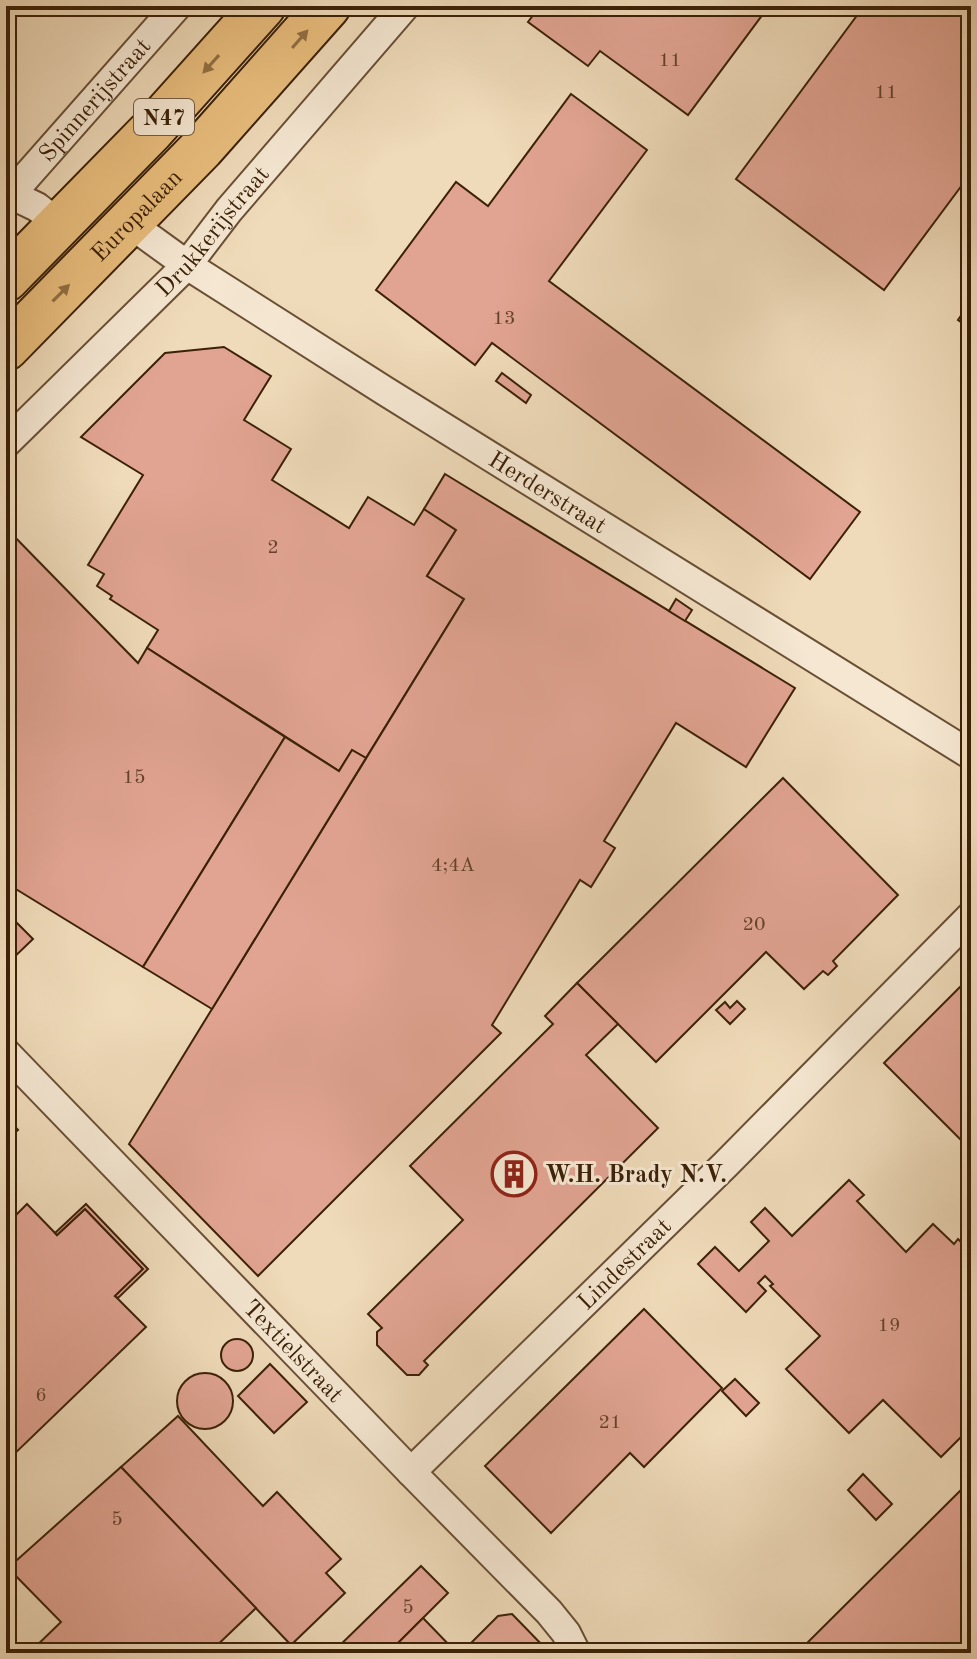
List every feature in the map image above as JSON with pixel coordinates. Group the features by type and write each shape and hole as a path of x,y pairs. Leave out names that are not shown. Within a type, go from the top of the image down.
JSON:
{"highway":[{"name":"Europalaan","path":"6,279 151,131 263,6"},
{"name":"Europalaan","path":"6,348 232,115 328,6"}],"street":[{"name":"Spinnerijstraat","path":"8,193 177,6"},
{"name":"Drukkerijstraat","path":"6,443 187,265 229,210 405,6"},
{"path":"8,193 37,207 60,225"},
{"name":"Herderstraat","path":"129,223 187,265 385,391 971,755"},
{"name":"Lindestraat","path":"411,1472 726,1164 971,916"},
{"name":"Textielstraat","path":"6,1053 549,1612 566,1633 576,1653"}],"building":[{"path":"6,6 16,6 6,21"},
{"path":"540,6 769,6 688,115 600,51 588,66 528,22"},
{"path":"864,6 966,6 971,10 971,173 884,290 736,179"},
{"path":"571,94 647,150 549,281 860,512 810,579 492,343 475,365 376,290 456,182 488,206"},
{"path":"971,301 971,329 958,320"},
{"path":"224,347 271,376 244,420 291,449 272,480 349,528 368,497 414,525 424,509 456,530 427,576 464,599 366,758 352,750 339,771 147,648 158,630 110,599 112,596 97,586 104,574 88,565 143,475 81,437 165,353"},
{"path":"502,373 531,395 526,403 496,381"},
{"path":"445,474 795,688 746,767 676,723 604,841 615,848 591,887 580,880 492,1025 501,1033 258,1276 129,1144 464,599 427,576 456,530 424,509"},
{"path":"6,528 138,663 147,648 285,737 143,967 6,883"},
{"path":"676,599 692,610 685,621 669,611"},
{"path":"285,737 339,771 352,750 366,758 212,1009 143,967"},
{"path":"783,778 898,895 833,961 837,966 828,975 823,971 804,989 766,952 656,1062 577,983"},
{"path":"6,912 33,939 6,965"},
{"path":"971,976 971,1150 884,1063"},
{"name":"W.H. Brady N.V.","path":"577,983 618,1024 586,1055 658,1128 424,1361 428,1365 419,1375 407,1375 377,1345 377,1332 382,1328 368,1314 463,1220 410,1166 553,1024 545,1016"},
{"path":"737,1001 745,1009 730,1024 716,1010 725,1002 730,1008"},
{"path":"6,1117 18,1130 10,1137 6,1133"},
{"path":"849,1180 864,1195 857,1201 906,1252 933,1224 954,1244 958,1239 971,1252 971,1427 941,1457 883,1400 849,1433 786,1369 820,1336 770,1286 773,1284 765,1276 758,1283 766,1291 746,1312 698,1264 715,1247 739,1271 769,1241 751,1222 765,1208 792,1236"},
{"path":"27,1204 57,1235 85,1209 143,1269 115,1296 146,1327 6,1462 6,1225"},
{"path":"86,1204 148,1269 118,1298 115,1296 143,1269 85,1209 57,1235 55,1233"},
{"path":"644,1309 722,1388 644,1467 630,1453 551,1533 485,1466"},
{"path":"237,1339 248,1344 253,1355 248,1366 237,1371 226,1366 221,1355 226,1344"},
{"path":"270,1364 307,1402 274,1433 238,1396"},
{"path":"205,1373 225,1381 233,1401 225,1421 205,1429 185,1421 177,1401 185,1381"},
{"path":"735,1379 759,1403 746,1416 722,1391"},
{"path":"178,1416 263,1506 277,1492 341,1559 326,1573 345,1593 291,1645 121,1467"},
{"path":"121,1467 256,1608 209,1653 29,1653 61,1622 8,1568"},
{"path":"863,1474 892,1504 876,1520 848,1490"},
{"path":"971,1480 971,1653 797,1653"},
{"path":"421,1566 448,1593 399,1642 410,1653 332,1653"},
{"path":"512,1614 550,1653 461,1653 498,1616"},
{"path":"423,1618 457,1653 410,1653 399,1642"}],"place":[{"name":"W.H. Brady N.V.","path":"514,1174"}]}
